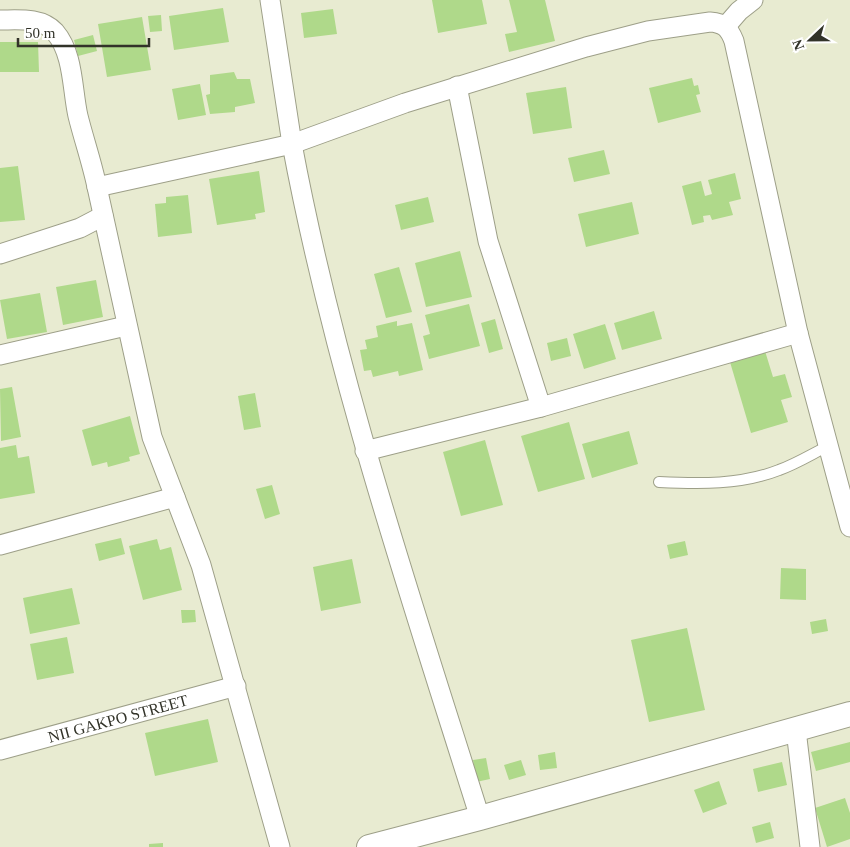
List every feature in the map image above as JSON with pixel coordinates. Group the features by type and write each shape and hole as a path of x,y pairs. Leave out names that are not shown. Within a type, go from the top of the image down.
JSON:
{"street":[{"path":"270,0 292,144 311,242 365,451 480,818"},
{"path":"726,26 738,11 753,0"},
{"path":"0,20 28,20 44,25 55,32 68,59 78,117 97,187 126,326 152,437 188,525 201,565 280,847"},
{"path":"97,187 292,144 457,86 648,31 710,22 726,26 734,41 798,333 850,527"},
{"path":"457,86 488,241 541,407"},
{"path":"0,254 80,228 103,216"},
{"path":"0,355 126,326"},
{"path":"365,451 541,407 798,333"},
{"path":"0,545 175,497"},
{"name":"NII GAKPO STREET","path":"0,750 236,686"},
{"path":"378,846 850,714"},
{"path":"796,730 810,847"}],"lane":[{"path":"659,482 706,484 755,476 783,468 828,446"}],"building":[{"path":"432,0 482,0 487,24 438,33"},
{"path":"509,0 545,0 555,41 509,52 505,34 517,32"},
{"path":"223,8 229,42 174,50 169,16"},
{"path":"333,9 337,34 304,38 301,13"},
{"path":"161,15 162,31 150,32 148,16"},
{"path":"142,17 151,70 107,77 98,24"},
{"path":"93,35 97,51 78,56 74,40"},
{"path":"0,42 38,42 39,72 0,72"},
{"path":"234,72 237,79 250,79 255,103 235,107 235,112 210,114 206,95 210,94 210,75"},
{"path":"692,78 694,86 698,85 700,94 696,95 701,112 658,123 649,88"},
{"path":"200,84 206,115 178,120 172,89"},
{"path":"566,87 572,128 533,134 526,93"},
{"path":"604,150 610,174 574,182 568,158"},
{"path":"18,166 25,220 0,222 0,168"},
{"path":"259,171 265,212 255,214 256,219 217,225 209,179"},
{"path":"735,173 741,199 729,202 733,215 712,220 710,215 703,216 704,222 692,225 682,186 701,181 705,196 712,194 708,180"},
{"path":"188,195 192,233 158,237 155,204 166,203 166,197"},
{"path":"428,197 434,222 401,230 395,205"},
{"path":"632,202 639,234 586,247 578,214"},
{"path":"460,251 472,297 426,307 415,263"},
{"path":"399,267 412,312 386,318 374,274"},
{"path":"96,280 103,317 63,325 56,287"},
{"path":"40,293 47,332 7,339 0,300"},
{"path":"469,304 480,346 429,359 423,336 430,334 425,315"},
{"path":"654,311 662,339 622,350 614,323"},
{"path":"495,319 503,349 489,353 481,323"},
{"path":"397,321 397,326 412,323 423,370 399,376 398,371 373,377 371,370 364,371 360,350 367,349 365,340 378,337 376,326"},
{"path":"605,324 616,359 584,369 573,334"},
{"path":"567,338 571,356 551,361 547,343"},
{"path":"765,351 773,377 785,374 792,397 781,400 788,422 751,433 730,362"},
{"path":"12,387 21,437 1,441 0,389"},
{"path":"255,393 261,427 244,430 238,396"},
{"path":"130,416 140,454 129,457 130,461 108,467 107,462 92,466 82,430"},
{"path":"569,422 585,479 538,492 521,436"},
{"path":"629,431 638,464 592,478 582,444"},
{"path":"485,440 503,505 461,516 443,452"},
{"path":"16,445 18,458 29,456 35,493 0,499 0,448"},
{"path":"272,485 280,514 265,519 256,489"},
{"path":"121,538 125,554 99,561 95,544"},
{"path":"157,539 160,550 171,547 182,590 143,600 129,546"},
{"path":"685,541 688,555 670,559 667,545"},
{"path":"352,559 361,603 321,611 313,567"},
{"path":"781,568 806,569 806,600 780,599"},
{"path":"72,588 80,624 30,634 23,598"},
{"path":"181,610 195,610 196,622 182,623"},
{"path":"826,619 828,631 812,634 810,622"},
{"path":"687,628 705,710 649,722 631,640"},
{"path":"67,637 74,673 37,680 30,644"},
{"path":"208,719 218,762 155,776 145,733"},
{"path":"850,742 850,762 816,771 811,752"},
{"path":"555,752 557,768 540,770 538,755"},
{"path":"486,758 490,779 476,782 473,760"},
{"path":"521,760 526,775 509,780 504,765"},
{"path":"782,762 787,785 758,792 753,769"},
{"path":"719,781 727,804 703,813 694,790"},
{"path":"845,798 850,813 850,839 827,847 815,808"},
{"path":"770,822 774,838 756,843 752,827"},
{"path":"163,843 163,847 149,847 149,844"}]}
